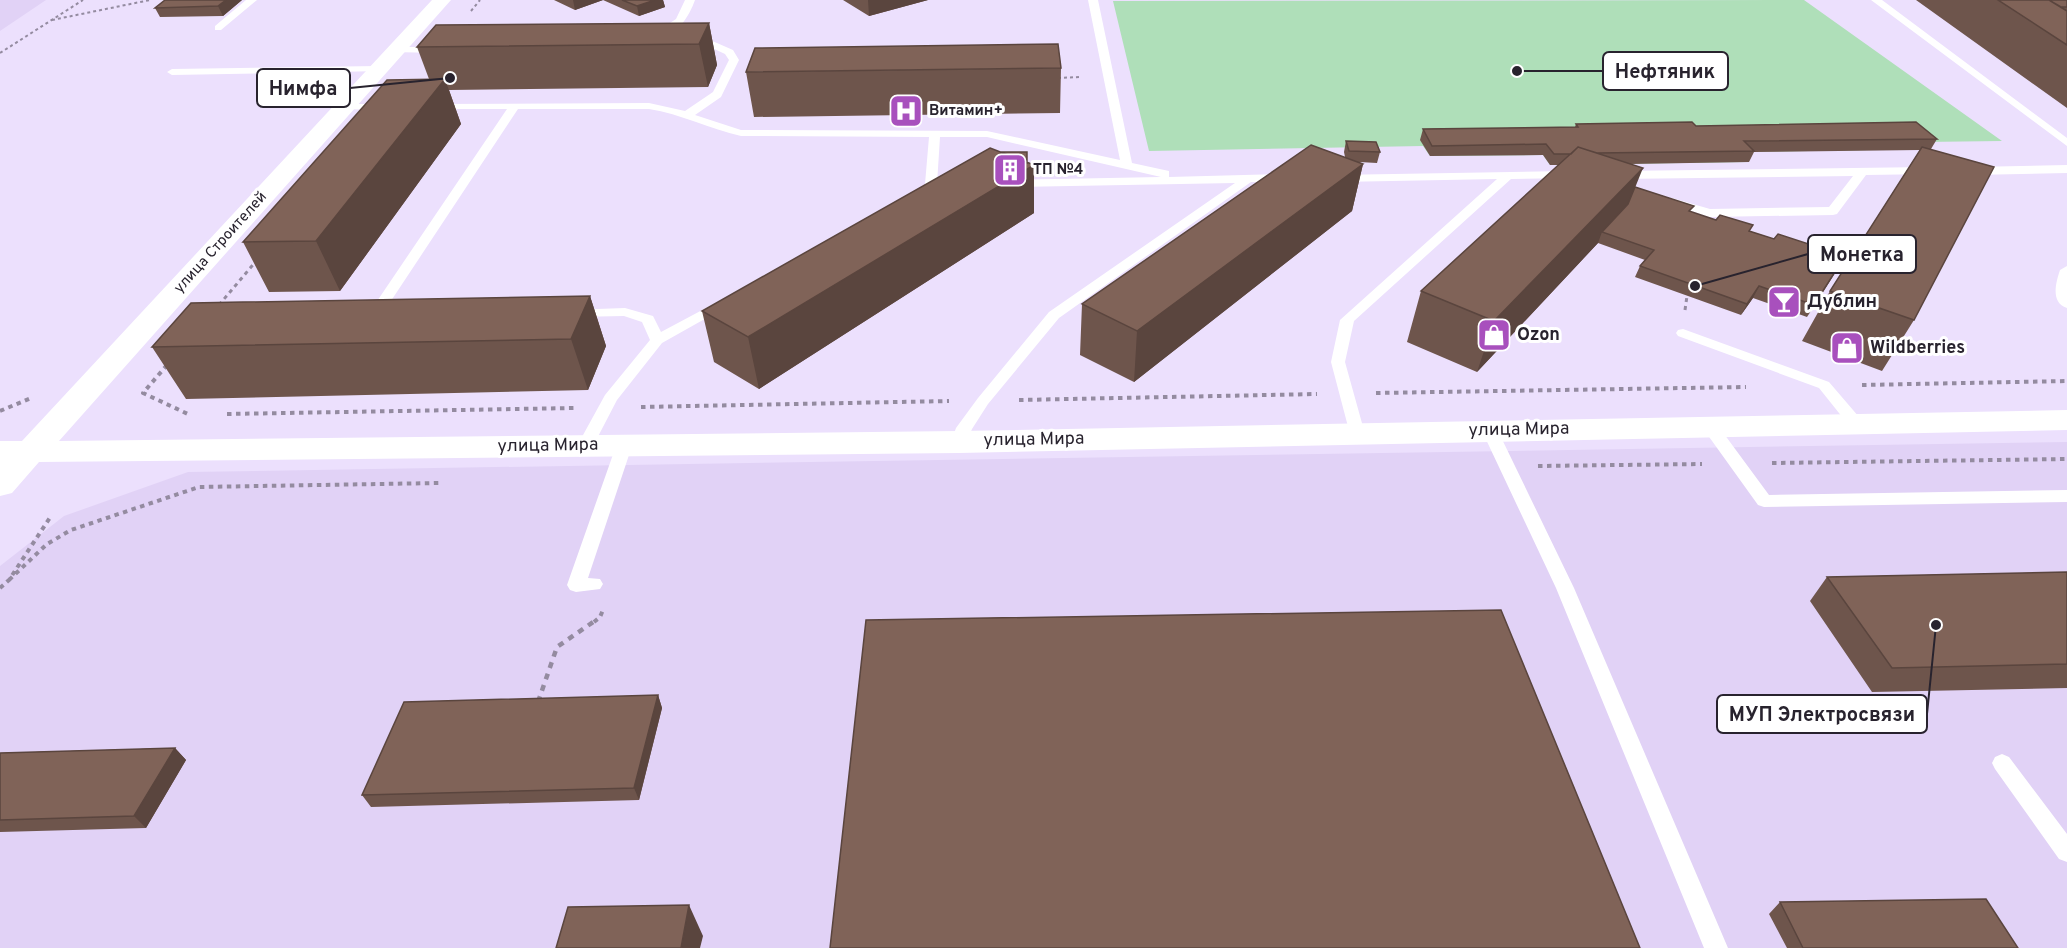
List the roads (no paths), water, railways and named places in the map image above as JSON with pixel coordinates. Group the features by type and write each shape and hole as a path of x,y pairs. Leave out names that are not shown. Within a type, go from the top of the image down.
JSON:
{"main road":[{"name":"улица Строителей","path":"0,485 16,452 344,107 442,0"},
{"name":"улица Мира","path":"16,452 959,442 2067,420"}],"lane":[{"path":"218,28 252,0"},
{"path":"649,38 673,28 685,15 690,0"},
{"path":"1093,0 1127,165"},
{"path":"1876,0 2067,143"},
{"path":"673,28 729,52 734,60 723,91 707,106 686,115"},
{"path":"396,50 450,50"},
{"path":"172,72 379,69"},
{"path":"344,107 402,106"},
{"path":"424,106 649,106 741,133 987,134 1191,180"},
{"path":"396,316 373,316 515,106"},
{"path":"932,186 935,134"},
{"path":"1633,189 1601,177 2067,169"},
{"path":"1654,196 1708,213 1833,212 1862,172"},
{"path":"1331,178 1578,175"},
{"path":"1357,434 1338,362 1347,320 1508,176"},
{"path":"1002,183 1295,178"},
{"path":"959,442 964,428 983,400 1054,315 1248,179"},
{"path":"2067,270 2061,289 2067,304"},
{"path":"585,446 605,407 657,340 728,300"},
{"path":"556,313 625,312 648,319 657,340"},
{"path":"1683,333 1824,385 1857,424"},
{"path":"1710,427 1764,501 2067,496"},
{"path":"1490,431 1565,588 1716,948"},
{"path":"594,584 576,585 624,446"},
{"path":"2002,763 2067,852"}],"place":[{"name":"Нефтяник","path":"1517,71"},
{"name":"Нимфа","path":"450,78"},
{"name":"Витамин+","path":"906,111"},
{"name":"ТП №4","path":"1010,170"},
{"name":"Монетка","path":"1695,286"},
{"name":"Дублин","path":"1784,302"},
{"name":"Ozon","path":"1494,335"},
{"name":"Wildberries","path":"1847,348"},
{"name":"МУП Электросвязи","path":"1936,625"}]}
